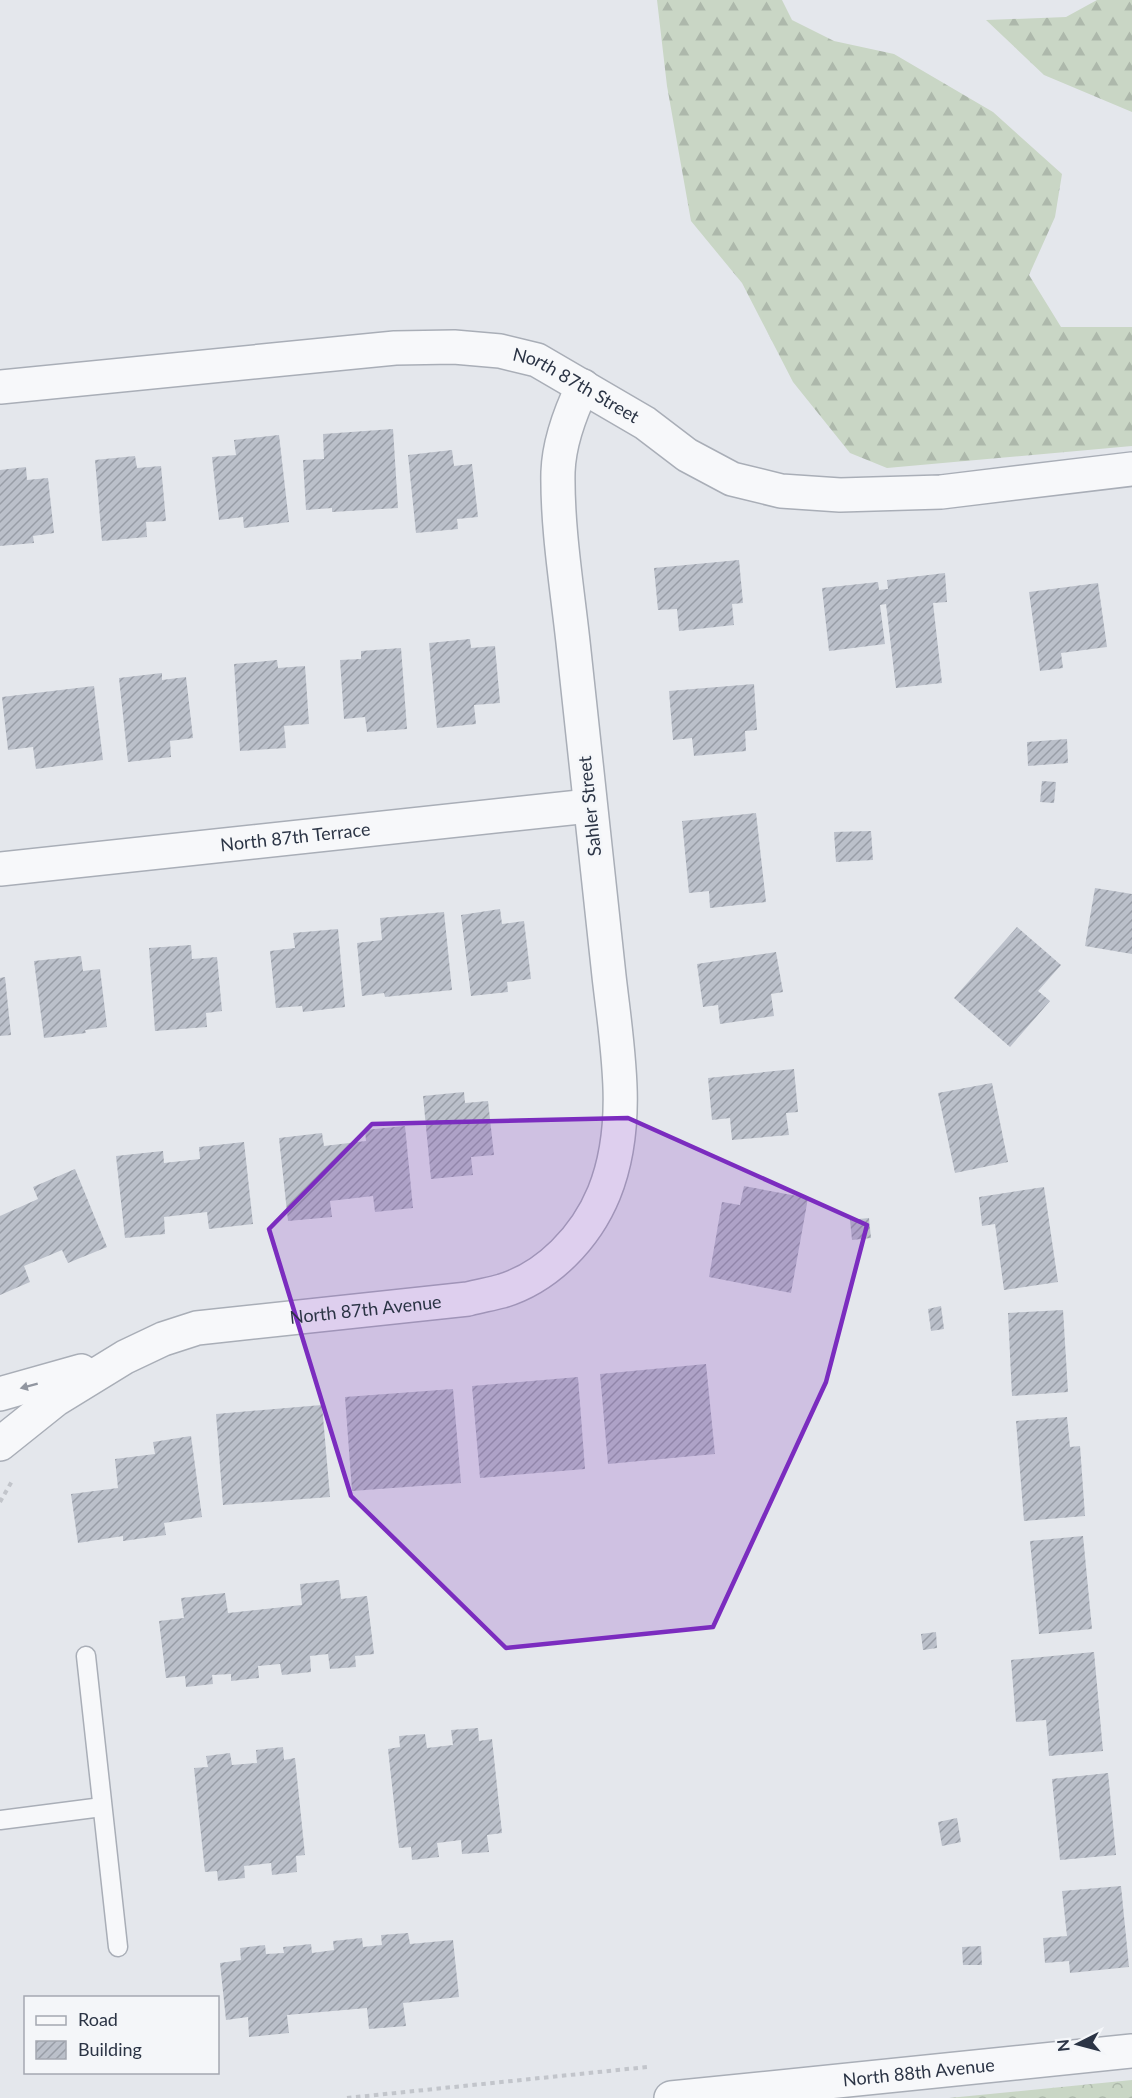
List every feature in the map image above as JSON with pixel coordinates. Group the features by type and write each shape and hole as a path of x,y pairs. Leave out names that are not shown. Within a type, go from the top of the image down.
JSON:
{"street":[{"name":"North 87th Street","path":"0,387 395,348 454,347 500,351 537,360 645,423 687,455 732,479 781,491 840,495 941,492 1132,469"},
{"name":"Sahler Street","path":"583,386 569,416 558,471 589,806 620,1065 620,1115 616,1152 604,1192 589,1224"},
{"name":"North 87th Terrace","path":"0,869 589,806"},
{"name":"North 87th Avenue","path":"0,1444 55,1400 125,1357 163,1339 197,1328 468,1299 504,1291 534,1276 565,1253 589,1224"},
{"name":"North 87th Avenue","path":"0,1394 125,1357"},
{"name":"North 88th Avenue","path":"671,2098 1132,2051"}],"lane":[{"path":"86,1656 118,1947"},
{"path":"0,1820 102,1807"}],"highlighted area":[{"path":"628,1118 867,1225 826,1382 713,1627 506,1648 351,1496 269,1229 372,1124"}],"green space":[{"path":"657,0 782,0 792,20 834,41 894,54 993,112 1062,174 1055,217 1029,275 1061,327 1132,327 1132,446 887,468 850,453 793,382 742,283 691,221 667,86"},
{"path":"1097,0 1132,0 1132,112 1044,75 986,20 1066,17"},
{"path":"1132,2080 1132,2098 949,2098"}],"building":[{"path":"393,429 398,508 332,512 332,508 306,510 303,460 324,459 323,434"},
{"path":"279,435 289,522 244,528 243,517 219,520 212,457 236,455 234,440"},
{"path":"452,450 454,466 472,464 478,517 457,519 458,529 416,533 408,455"},
{"path":"135,456 137,468 161,466 166,521 146,522 147,537 102,541 95,460"},
{"path":"26,467 27,480 48,478 54,533 33,536 34,543 0,546 0,470"},
{"path":"739,560 743,603 732,604 734,625 679,631 677,609 658,610 654,568"},
{"path":"945,573 947,602 933,603 942,683 896,688 886,604 880,605 885,644 829,651 822,588 878,582 879,590 888,589 887,580"},
{"path":"1098,583 1107,647 1061,653 1063,668 1040,671 1029,592"},
{"path":"470,639 471,648 495,646 500,703 474,705 476,724 437,728 429,643"},
{"path":"401,648 407,729 367,732 365,717 344,719 340,660 361,659 361,651"},
{"path":"277,660 278,668 305,666 309,724 284,726 286,748 240,751 234,664"},
{"path":"162,673 162,680 186,677 193,738 170,741 171,757 128,762 119,678"},
{"path":"754,684 757,730 745,731 746,751 694,756 692,738 673,740 669,691"},
{"path":"94,686 103,760 36,769 33,747 8,750 2,697"},
{"path":"1067,739 1068,763 1028,766 1027,742"},
{"path":"1042,781 1056,782 1054,803 1040,802"},
{"path":"756,813 766,902 710,908 709,891 689,893 682,821"},
{"path":"871,831 873,860 836,862 834,832"},
{"path":"1095,888 1132,894 1132,954 1085,946"},
{"path":"500,909 502,924 524,921 531,979 507,982 508,992 471,996 461,915"},
{"path":"444,912 452,990 385,997 384,993 362,996 357,943 382,940 380,918"},
{"path":"1017,927 1061,965 1038,991 1050,1001 1010,1047 954,998"},
{"path":"338,929 345,1007 303,1012 302,1006 276,1008 270,951 295,948 293,933"},
{"path":"191,945 192,959 217,957 222,1011 206,1013 207,1027 155,1031 149,948"},
{"path":"776,952 783,992 771,994 774,1016 720,1024 718,1005 703,1007 697,964"},
{"path":"81,956 83,971 100,969 107,1027 85,1030 86,1033 44,1038 34,961"},
{"path":"5,977 11,1035 0,1036 0,978"},
{"path":"794,1069 798,1112 786,1113 789,1135 732,1140 730,1118 712,1120 708,1078"},
{"path":"992,1083 1008,1162 955,1173 938,1093"},
{"path":"464,1092 465,1103 488,1101 494,1155 471,1157 473,1175 431,1179 423,1096"},
{"path":"405,1126 413,1208 375,1212 373,1196 330,1201 332,1217 288,1221 279,1138 322,1133 324,1146 366,1141 365,1130"},
{"path":"244,1142 253,1224 209,1229 207,1212 164,1217 165,1234 125,1238 116,1156 163,1151 164,1163 200,1159 199,1147"},
{"path":"75,1169 107,1247 68,1263 62,1250 24,1266 30,1282 0,1295 0,1216 38,1199 33,1187"},
{"path":"744,1186 808,1198 791,1293 709,1277 722,1202 740,1205"},
{"path":"1044,1187 1058,1282 1004,1290 995,1224 982,1226 979,1197"},
{"path":"869,1218 871,1238 852,1240 850,1220"},
{"path":"941,1306 944,1329 931,1331 928,1309"},
{"path":"1063,1310 1068,1392 1012,1396 1008,1313"},
{"path":"706,1364 715,1454 608,1464 600,1374"},
{"path":"578,1377 585,1469 480,1478 472,1386"},
{"path":"453,1389 461,1483 352,1491 345,1397"},
{"path":"322,1405 330,1497 223,1505 216,1414"},
{"path":"1067,1417 1070,1447 1080,1446 1085,1516 1024,1521 1016,1421"},
{"path":"191,1436 202,1517 164,1523 166,1535 123,1541 123,1536 78,1543 71,1494 118,1488 115,1459 155,1454 153,1442"},
{"path":"1083,1536 1092,1629 1039,1634 1030,1541"},
{"path":"339,1580 341,1599 367,1596 374,1654 355,1656 356,1667 330,1669 328,1654 310,1656 311,1672 282,1675 280,1664 258,1666 259,1678 231,1681 231,1674 212,1675 213,1684 186,1687 185,1676 166,1678 159,1621 184,1618 181,1598 225,1593 228,1613 302,1605 300,1584"},
{"path":"936,1632 937,1648 923,1650 921,1634"},
{"path":"1094,1652 1103,1751 1049,1756 1046,1720 1016,1722 1011,1660"},
{"path":"478,1728 479,1741 492,1739 502,1833 487,1835 489,1852 462,1854 461,1840 437,1843 439,1857 412,1860 411,1847 399,1848 388,1749 400,1747 399,1736 425,1734 427,1748 453,1745 451,1730"},
{"path":"283,1747 284,1760 295,1758 305,1855 296,1856 297,1872 272,1875 271,1863 244,1866 245,1878 218,1881 217,1871 205,1872 194,1768 208,1767 206,1756 230,1753 232,1765 257,1763 256,1750"},
{"path":"1108,1773 1116,1855 1060,1860 1052,1779"},
{"path":"957,1818 961,1842 942,1846 938,1822"},
{"path":"1121,1886 1129,1967 1070,1973 1069,1961 1045,1963 1043,1938 1067,1936 1062,1891"},
{"path":"408,1933 410,1944 453,1940 459,1997 403,2003 406,2026 369,2029 367,2008 287,2015 289,2033 249,2037 248,2017 226,2020 220,1963 241,1960 240,1948 265,1945 266,1954 284,1953 283,1947 311,1944 312,1953 334,1950 333,1941 362,1938 363,1947 382,1945 381,1935"},
{"path":"981,1946 982,1965 963,1965 962,1947"}]}
